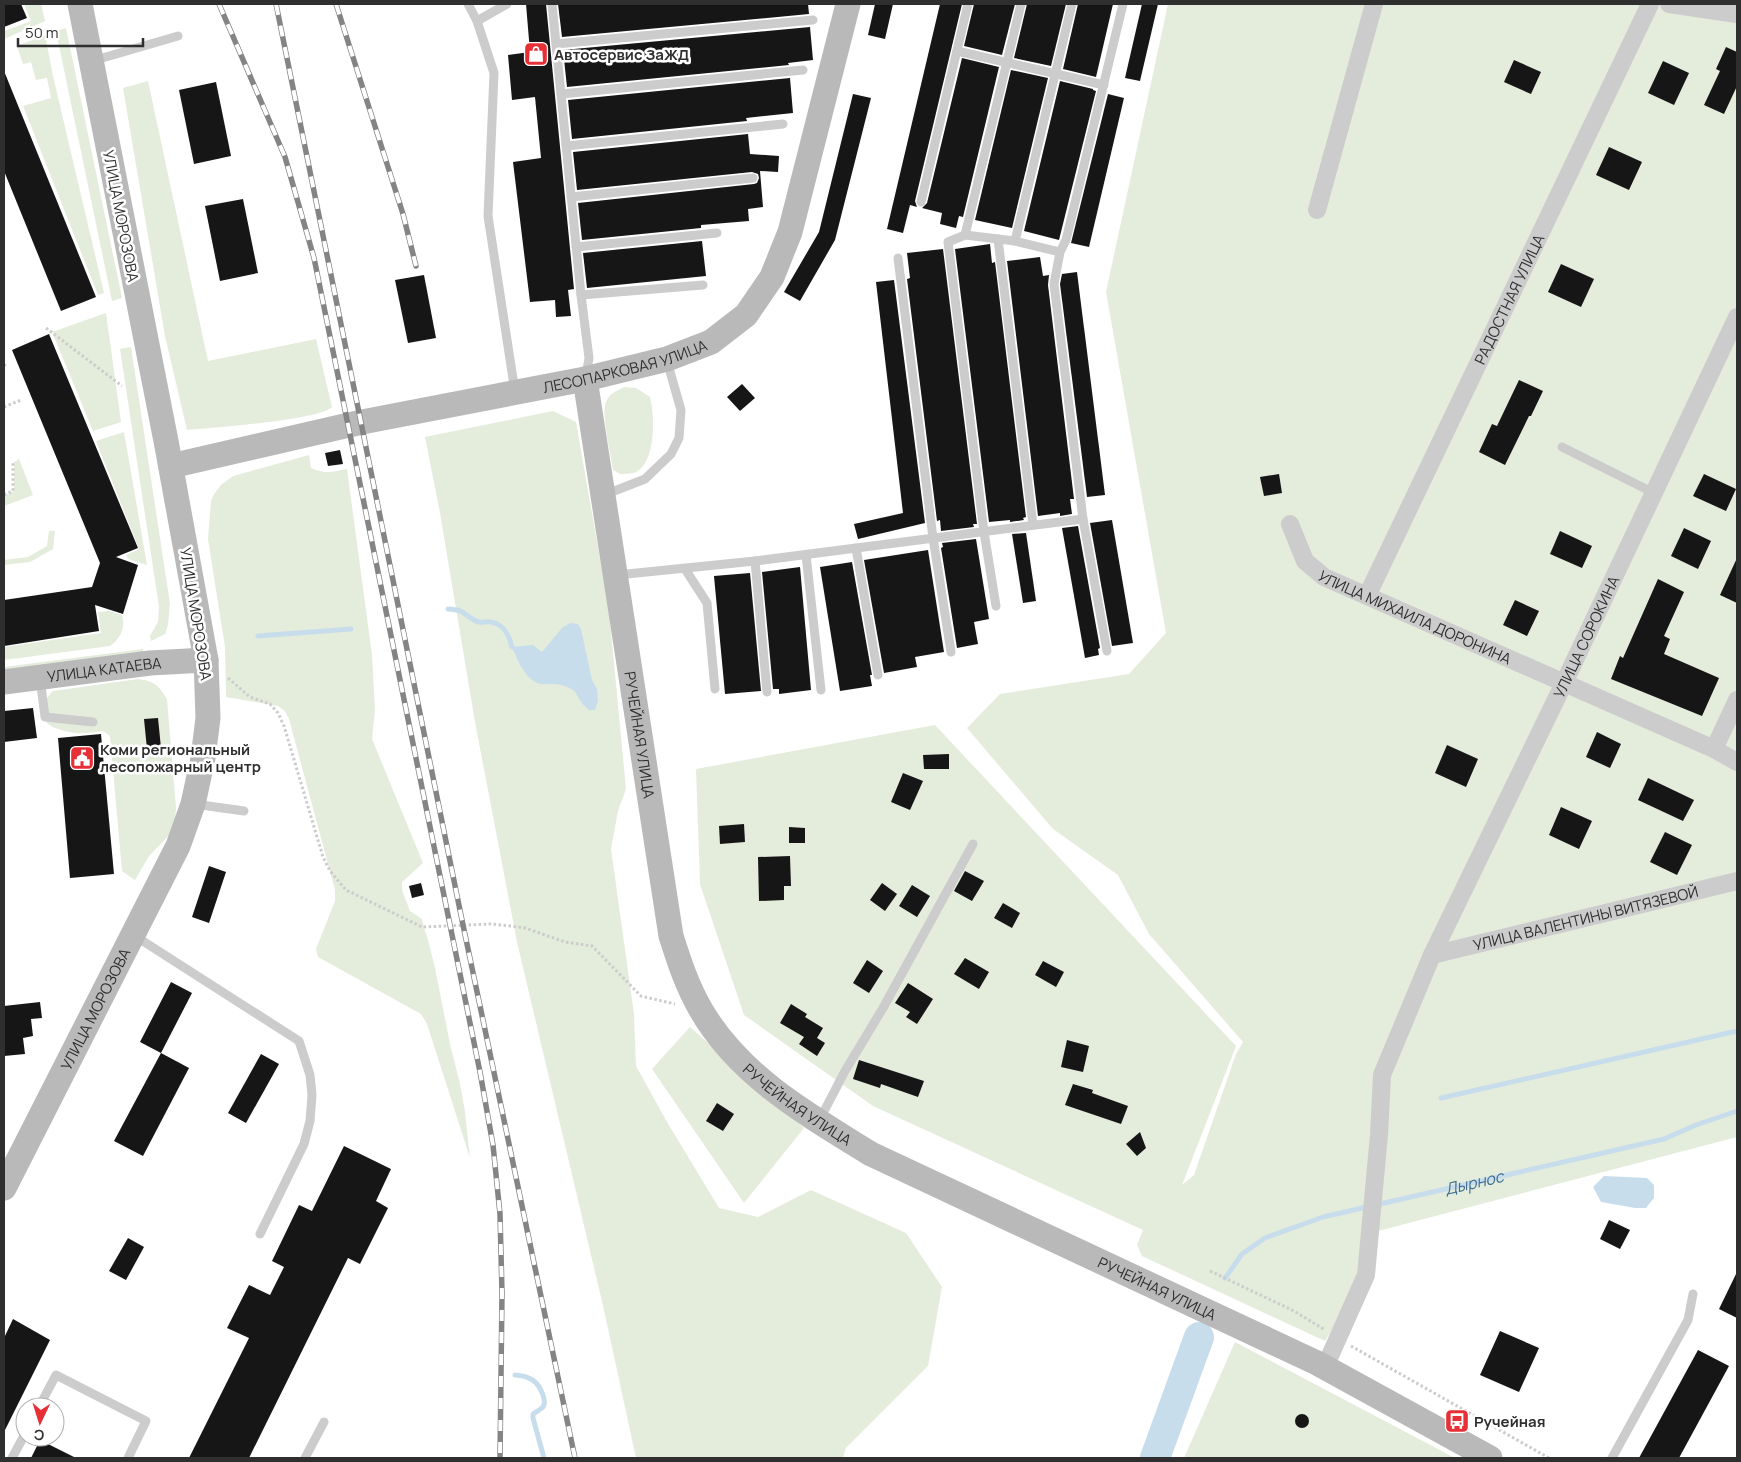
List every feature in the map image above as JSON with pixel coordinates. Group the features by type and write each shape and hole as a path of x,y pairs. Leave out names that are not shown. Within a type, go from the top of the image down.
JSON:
{"street":[{"name":"УЛИЦА МОРОЗОВА","path":"4,1188 178,846 200,780 206,735 208,701 206,660 171,466 80,4"},
{"name":"ЛЕСОПАРКОВАЯ УЛИЦА","path":"171,466 362,422 585,379 666,359 711,342 746,315 772,277 790,232 848,4"},
{"path":"1317,210 1374,4"},
{"name":"РАДОСТНАЯ УЛИЦА","path":"1367,596 1650,4"},
{"path":"1669,4 1737,14"},
{"name":"УЛИЦА СОРОКИНА","path":"1325,1367 1366,1275 1379,1135 1382,1075 1432,955 1564,684 1737,317"},
{"name":"РУЧЕЙНАЯ УЛИЦА","path":"585,379 671,936 683,974 701,1010 719,1037 740,1061 764,1083 819,1122 871,1154 1325,1367 1490,1458"},
{"name":"УЛИЦА МИХАИЛА ДОРОНИНА","path":"1290,524 1305,561 1324,577 1714,750 1737,762"},
{"name":"УЛИЦА КАТАЕВА","path":"4,682 150,663 206,660"},
{"path":"1714,750 1737,700"},
{"name":"УЛИЦА ВАЛЕНТИНЫ ВИТЯЗЕВОЙ","path":"1432,955 1737,881"}],"lane":[{"path":"468,4 477,21 494,73 488,216 516,392"},
{"path":"477,21 507,4"},
{"path":"552,4 589,358 585,379"},
{"path":"921,202 968,4"},
{"path":"965,235 1021,4"},
{"path":"1015,241 1072,4"},
{"path":"1107,651 1083,520 1054,284 1060,252 1066,240 1123,4"},
{"path":"556,44 813,20"},
{"path":"92,62 178,36"},
{"path":"957,51 1104,85"},
{"path":"561,94 803,70"},
{"path":"566,146 783,124"},
{"path":"571,197 753,178"},
{"path":"576,248 717,232"},
{"path":"996,606 984,532 948,242 965,235 1015,241 1060,252"},
{"path":"998,238 1033,526"},
{"path":"898,258 933,538 952,652"},
{"path":"581,295 702,285"},
{"path":"604,495 645,479 671,454 679,438 681,410 666,359"},
{"path":"1562,447 1654,493"},
{"path":"616,575 806,555 1083,520"},
{"path":"856,548 878,675"},
{"path":"806,555 821,690"},
{"path":"755,561 768,692"},
{"path":"685,568 707,603 715,689"},
{"path":"40,678 45,717 93,722"},
{"path":"193,804 244,811"},
{"path":"819,1122 845,1071 883,1008 973,844"},
{"path":"132,934 299,1041 310,1075 312,1095 310,1121 304,1144 260,1234"},
{"path":"1612,1458 1688,1320 1693,1294"},
{"path":"44,1397 56,1375 146,1421 128,1458"},
{"path":"306,1458 324,1422"},
{"path":"12,1458 18,1447"}],"path":[{"path":"46,328 122,386"},
{"path":"4,406 21,400"},
{"path":"4,494 13,491 12,461"},
{"path":"206,660 250,698 270,704 278,712 284,726 323,857 330,871 346,890 422,927 491,924 510,926 525,928 565,942 592,946 641,996 701,1010"},
{"path":"1210,1271 1294,1311 1382,1365 1549,1458"}],"green space":[{"path":"24,4 41,4 45,21 4,39 4,31 31,21"},
{"path":"1168,4 1737,4 1737,1137 1363,1235 1358,1272 1343,1311 1325,1341 1142,1256 1137,1245 1143,1230 873,1106 744,1015 700,884 696,769 935,725 1236,1046 1182,1185 1194,1175 1236,1054 1243,1042 1149,934 1118,875 1053,829 967,728 1000,694 1129,674 1166,633 1106,292"},
{"path":"66,28 122,298 112,301 56,31"},
{"path":"45,35 104,293 98,295 23,106 51,98 47,78 36,80 31,62 23,64 17,46"},
{"path":"148,81 208,361 316,339 332,407 323,412 287,419 187,430 165,336 123,88"},
{"path":"106,313 121,422 93,431 52,332"},
{"path":"131,347 170,604 165,634 151,641 150,636 158,622 159,607 120,349"},
{"path":"624,387 636,388 650,397 653,426 651,449 643,467 634,473 620,474 613,470 605,425 605,408 609,397"},
{"path":"553,411 576,422 609,610 626,789 618,811 611,849 634,1014 636,1066 719,1208 758,1217 811,1190 906,1233 942,1287 928,1366 846,1448 843,1458 636,1458 604,1310 517,942 475,722 440,513 425,437"},
{"path":"124,432 147,565 128,559 126,555 139,549 96,441"},
{"path":"309,455 311,468 315,470 329,472 347,469 372,655 375,710 372,739 423,863 402,882 402,890 410,911 422,919 427,936 460,1084 470,1158 427,1024 421,1014 318,957 316,949 335,901 335,890 289,719 285,711 278,706 226,697 225,647 208,539 211,501 221,485 233,476"},
{"path":"19,459 33,495 4,506 4,496 14,491 14,462"},
{"path":"49,531 55,531 53,549 30,562 4,565 4,560 28,557 47,546"},
{"path":"109,611 122,615 123,620 123,629 119,637 110,646 4,660 4,647 101,633 98,612"},
{"path":"143,649 144,659 4,677 4,667"},
{"path":"138,679 149,681 156,685 167,699 176,808 174,830 149,856 135,880 122,871 110,736 103,731 78,733 57,729 48,724 43,711 47,698 53,691"},
{"path":"690,1027 804,1128 744,1203 652,1069"},
{"path":"1235,1342 1455,1458 1184,1458"}],"water":[{"path":"570,623 578,624 581,629 592,680 597,689 598,701 595,710 589,710 574,691 565,686 537,683 532,680 523,670 512,647 533,645 542,652 562,628"},
{"path":"1604,1176 1647,1178 1654,1185 1654,1198 1646,1208 1601,1202 1593,1187"}],"building":[{"path":"4,4 21,4 27,18 4,27"},
{"path":"526,4 546,4 574,289 568,290 571,316 556,317 555,300 530,302 513,162 541,158 535,97 512,100 508,55 530,52"},
{"path":"558,4 808,4 809,14 562,37"},
{"path":"875,4 893,4 885,39 868,35"},
{"path":"940,4 962,4 915,201 917,207 910,205 903,233 887,229"},
{"path":"974,4 1015,4 1002,55 964,46"},
{"path":"1027,4 1066,4 1051,66 1014,58"},
{"path":"1078,4 1113,4 1096,77 1063,69"},
{"path":"1142,4 1158,4 1140,81 1125,78"},
{"path":"810,27 813,60 788,63 789,65 567,87 563,50"},
{"path":"1726,47 1737,52 1737,86 1724,114 1704,105 1720,71 1716,69"},
{"path":"962,58 999,67 963,217 959,216 956,228 940,224 942,213 922,208 927,203"},
{"path":"1514,60 1541,72 1531,94 1504,82"},
{"path":"1663,61 1689,73 1674,105 1648,93"},
{"path":"1011,70 1048,78 1012,228 975,220"},
{"path":"4,71 96,297 61,311 4,171"},
{"path":"790,78 793,113 746,118 747,121 572,139 568,100"},
{"path":"1060,81 1096,91 1059,240 1024,231"},
{"path":"216,82 231,156 194,164 179,90"},
{"path":"853,94 871,98 835,240 800,301 784,292 819,232"},
{"path":"1108,94 1124,98 1089,247 1071,243"},
{"path":"748,134 750,154 779,156 778,172 760,171 763,207 748,209 749,221 701,225 701,228 582,240 578,203 754,184 757,183 759,178 758,174 752,172 577,190 573,152"},
{"path":"1609,147 1642,162 1629,190 1596,175"},
{"path":"243,199 258,273 220,281 205,206"},
{"path":"702,241 706,276 587,288 583,253"},
{"path":"990,244 992,263 995,262 1026,517 1023,518 1024,520 1010,522 1010,520 989,522 955,249"},
{"path":"943,249 977,524 973,524 974,527 941,531 940,520 937,521 907,279 910,278 907,253"},
{"path":"1040,257 1043,276 1049,275 1048,285 1074,499 1070,499 1072,514 1060,516 1060,513 1038,516 1007,261"},
{"path":"1561,264 1594,279 1581,307 1548,292"},
{"path":"1077,272 1105,495 1087,497 1060,284 1062,274"},
{"path":"424,275 436,338 408,343 395,280"},
{"path":"894,280 925,523 858,539 854,524 903,513 876,282"},
{"path":"49,334 138,548 116,557 138,565 123,614 95,605 99,631 4,646 4,600 92,587 100,563 12,350"},
{"path":"1519,380 1543,391 1505,465 1479,452 1492,424 1497,426"},
{"path":"742,384 755,398 740,411 727,397"},
{"path":"340,450 343,464 328,466 325,453"},
{"path":"1279,474 1282,493 1264,496 1260,477"},
{"path":"1704,474 1736,489 1726,511 1693,496"},
{"path":"1112,520 1133,643 1112,646 1090,523"},
{"path":"1078,526 1100,648 1098,649 1099,655 1085,658 1062,528"},
{"path":"1684,528 1711,541 1698,569 1671,556"},
{"path":"1560,531 1592,546 1582,568 1550,554"},
{"path":"1026,533 1036,601 1023,603 1012,534"},
{"path":"976,539 989,619 974,622 978,644 957,648 941,548 943,547 942,543"},
{"path":"928,550 944,652 915,657 917,667 884,673 864,560"},
{"path":"1737,558 1737,603 1720,595"},
{"path":"852,562 872,675 870,675 872,686 840,691 820,567"},
{"path":"800,567 811,690 779,694 779,689 773,689 762,572"},
{"path":"750,573 761,691 725,694 714,576"},
{"path":"1658,579 1684,592 1664,636 1670,639 1664,654 1719,678 1702,716 1611,679 1620,656 1623,658"},
{"path":"1515,600 1539,611 1527,636 1503,625"},
{"path":"33,708 37,738 4,742 4,711"},
{"path":"158,718 161,748 147,749 144,719"},
{"path":"1597,732 1621,744 1610,768 1586,757"},
{"path":"101,734 114,874 70,878 58,738"},
{"path":"1447,745 1478,759 1466,787 1435,773"},
{"path":"949,754 949,769 924,769 923,755"},
{"path":"903,773 923,781 910,810 891,802"},
{"path":"1648,778 1694,800 1683,821 1638,800"},
{"path":"1561,807 1592,821 1579,849 1549,835"},
{"path":"744,824 745,842 720,844 719,826"},
{"path":"789,827 805,828 805,843 789,843"},
{"path":"1665,832 1692,845 1677,875 1650,862"},
{"path":"790,856 791,886 784,886 784,900 759,901 758,857"},
{"path":"209,866 226,872 209,923 192,917"},
{"path":"965,871 984,881 972,901 954,891"},
{"path":"421,883 424,895 412,898 409,886"},
{"path":"882,883 897,894 885,911 870,900"},
{"path":"912,885 930,896 917,917 899,906"},
{"path":"1003,903 1020,913 1012,928 994,918"},
{"path":"965,958 989,972 979,989 954,974"},
{"path":"867,960 883,971 869,993 853,983"},
{"path":"1043,961 1064,972 1056,987 1035,975"},
{"path":"171,982 192,993 161,1053 140,1042"},
{"path":"908,983 933,999 917,1024 906,1017 910,1012 895,1003"},
{"path":"40,1002 42,1018 31,1019 33,1036 23,1038 25,1054 4,1056 4,1006"},
{"path":"791,1004 807,1014 805,1017 823,1028 817,1038 825,1043 817,1056 799,1044 804,1037 780,1023"},
{"path":"1067,1040 1089,1046 1083,1072 1061,1067"},
{"path":"161,1053 189,1068 143,1156 114,1141"},
{"path":"261,1054 279,1064 246,1123 228,1113"},
{"path":"859,1060 924,1081 918,1097 881,1084 880,1088 853,1079"},
{"path":"1073,1084 1093,1090 1092,1093 1128,1106 1121,1124 1065,1105"},
{"path":"717,1103 734,1114 723,1131 706,1121"},
{"path":"1140,1132 1146,1148 1137,1156 1126,1144"},
{"path":"344,1146 391,1169 376,1201 388,1208 360,1264 348,1258 249,1458 189,1458 249,1338 227,1328 249,1285 270,1295 284,1267 272,1261 299,1205 312,1211"},
{"path":"1609,1220 1630,1230 1620,1249 1600,1239"},
{"path":"128,1238 144,1247 126,1280 109,1271"},
{"path":"1737,1272 1737,1318 1719,1309"},
{"path":"13,1319 50,1340 22,1397 15,1397 15,1410 4,1432 4,1338"},
{"path":"1500,1331 1539,1348 1519,1392 1480,1375"},
{"path":"1698,1350 1729,1366 1679,1458 1639,1458"},
{"path":"1299,1414 1305,1414 1309,1421 1305,1428 1299,1428 1295,1424 1295,1418"},
{"path":"36,1447 54,1447 76,1458 31,1458"}],"waterway":[{"path":"448,609 461,611 478,622 496,623 503,628 512,647"},
{"path":"258,636 351,629"},
{"path":"1441,1098 1737,1031"},
{"name":"Дырнос","path":"1225,1278 1242,1254 1265,1238 1323,1217 1664,1139 1696,1125 1737,1111"},
{"name":"Дырнос","path":"1155,1458 1199,1337"},
{"path":"515,1375 533,1380 539,1386 543,1395 544,1406 533,1414 533,1418 544,1458"}],"railway":[{"path":"219,4 285,157 314,258 480,1072 493,1145 500,1214 502,1293 500,1458"},
{"path":"276,4 463,925 575,1458"},
{"path":"336,4 403,214 416,266"}],"place":[{"name":"Автосервис ЗаЖД","path":"536,54"},
{"name":"Коми региональный лесопожарный центр","path":"82,758"},
{"name":"Ручейная","path":"1457,1421"}]}
